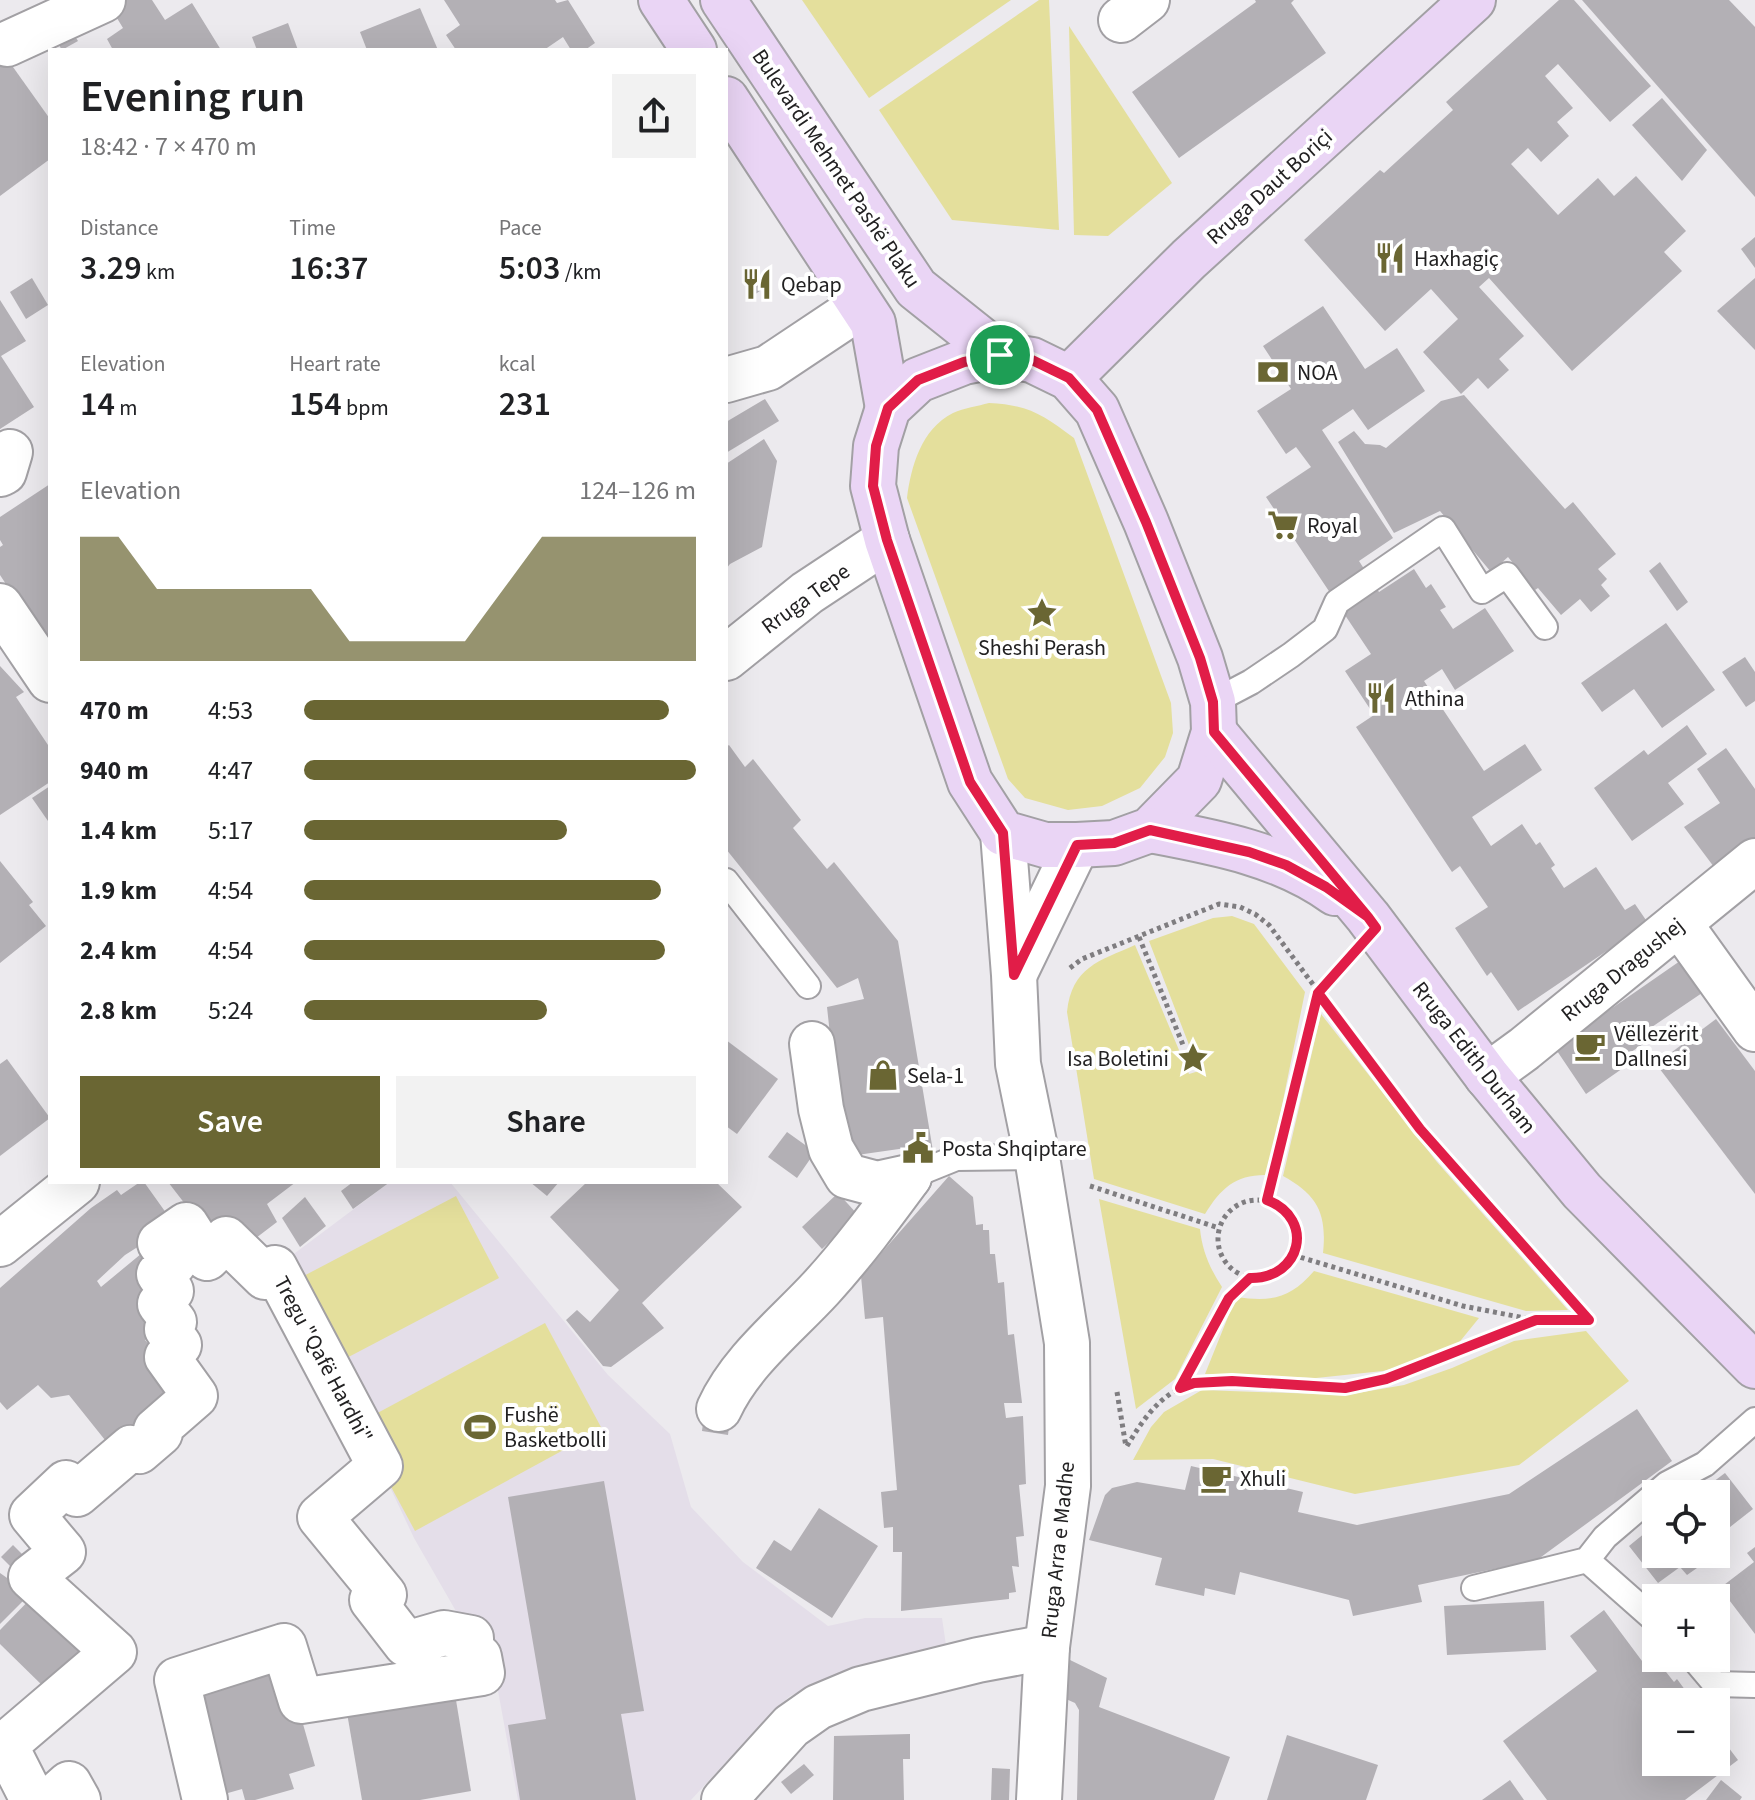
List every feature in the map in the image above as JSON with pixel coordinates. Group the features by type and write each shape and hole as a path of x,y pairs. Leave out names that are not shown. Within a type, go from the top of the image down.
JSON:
{"main road":[{"path":"661,0 693,48"},
{"name":"Bulevardi Mehmet Pashë Plaku","path":"723,0 916,288 1000,355"},
{"name":"Rruga Daut Boriçi","path":"1069,378 1189,259 1473,0"},
{"path":"728,102 873,323 888,408 876,446 873,486 887,540 970,782 1003,833 1045,845 1114,843 1150,830 1199,780 1213,717 1200,658 1097,410 1069,378 1032,360 1000,355 964,362 918,380 888,408"},
{"name":"Rruga Edith Durham","path":"1213,717 1487,1076 1582,1191 1755,1366"},
{"path":"1150,830 1203,840 1286,865 1326,887 1372,923"}],"street":[{"path":"7,44 103,0"},
{"path":"728,379 768,368 861,306"},
{"name":"Rruga Tepe","path":"728,656 807,593 887,540"},
{"path":"0,606 48,677"},
{"name":"Rruga Arra e Madhe","path":"1003,833 1018,1064 1037,1157 1067,1343 1068,1486 1047,1647 1039,1800"},
{"name":"Rruga Arra e Madhe","path":"1014,975 1077,845"},
{"name":"Rruga Dragushej","path":"1487,1076 1755,861"},
{"path":"1679,923 1755,1029"},
{"path":"812,1044 821,1109 831,1149 847,1176 877,1184 909,1177"},
{"path":"719,1409 731,1383 822,1286 865,1236 909,1177"},
{"path":"0,1244 75,1184"},
{"name":"Tregu \"Qafë Hardhi\"","path":"33,1800 5,1745 114,1652 31,1577 63,1552 32,1515 66,1483 77,1494 131,1448 139,1451 160,1433 156,1430 195,1396 167,1357 179,1345 167,1329 174,1322 160,1304 171,1291 159,1274 174,1263 160,1243 186,1225 207,1258 226,1239 265,1277 275,1268 380,1466 320,1517 384,1595 372,1600 406,1644 444,1633 471,1638 471,1657 479,1657 482,1673 301,1701 284,1646 177,1680 205,1800"},
{"path":"724,1800 791,1726 818,1707 861,1689 978,1660 1047,1647"},
{"path":"51,1800 69,1784 78,1800"}],"lane":[{"path":"1213,717 1251,682 1325,629 1337,602 1443,529 1482,591 1507,575 1545,627"},
{"path":"728,884 808,986"},
{"path":"909,1177 956,1158 1037,1157"},
{"path":"1474,1588 1587,1560 1605,1537 1667,1484 1705,1464 1755,1420"},
{"path":"1587,1560 1642,1609"},
{"path":"1705,1672 1715,1684 1755,1685"}],"path":[{"path":"1064,977 1082,959 1219,904 1240,907 1255,914 1269,925 1420,1129 1589,1320 1536,1320 1463,1306 1293,1255"},
{"path":"1267,1200 1318,993 1372,923"},
{"path":"1139,937 1183,1045"},
{"path":"1082,1184 1219,1228"},
{"path":"1267,1200 1278,1204 1294,1222 1297,1244 1286,1266 1276,1274 1250,1278 1228,1265 1221,1254 1219,1228 1232,1208 1243,1201 1267,1200"},
{"path":"1180,1388 1229,1298 1250,1278"},
{"path":"1116,1385 1126,1447 1151,1410 1180,1388 1194,1383 1232,1381 1345,1388 1386,1379 1536,1320"}],"shaded area":[{"path":"802,0 1011,0 869,98"},
{"path":"1039,0 1049,0 1059,230 952,220 879,110"},
{"path":"1069,26 1172,183 1108,236 1074,235"},
{"path":"989,403 1015,406 1035,413 1074,438 1171,703 1173,733 1165,757 1140,788 1102,806 1068,810 1025,798 1008,779 907,498 915,462 933,429 953,413"},
{"path":"1232,916 1254,924 1305,992 1268,1175 1247,1177 1230,1184 1205,1214 1094,1179 1067,1012 1070,997 1081,975 1099,961 1135,945 1189,1074 1199,1071 1149,941 1213,918"},
{"path":"1321,1014 1437,1162 1568,1310 1526,1311 1323,1253 1323,1227 1318,1207 1305,1191 1283,1176"},
{"path":"387,1184 452,1184 608,1375 670,1434 691,1507 743,1562 828,1626 865,1618 942,1618 947,1652 811,1687 790,1696 691,1800 518,1800 494,1669 476,1646 414,1538 380,1466 275,1268"},
{"path":"456,1196 499,1278 339,1362 296,1280"},
{"path":"1099,1199 1200,1229 1207,1259 1222,1287 1175,1379 1136,1409"},
{"path":"1314,1271 1479,1318 1453,1350 1383,1371 1316,1378 1205,1374 1236,1297 1260,1299 1288,1293"},
{"name":"Fushë Basketbolli","path":"545,1323 602,1429 415,1531 357,1424"},
{"path":"1586,1331 1629,1381 1519,1465 1355,1494 1213,1459 1133,1460 1151,1427 1164,1412 1202,1390 1346,1395 1404,1385 1514,1341"}],"building":[{"path":"122,0 152,0 165,20 192,3 220,48 112,48 107,39 123,28 109,5"},
{"path":"444,0 555,0 557,3 568,0 595,43 588,48 570,48 563,37 547,48 455,48 446,35 460,25"},
{"path":"1255,0 1294,0 1291,3 1326,53 1179,158 1132,92"},
{"path":"1559,0 1574,0 1651,86 1610,122 1558,64 1545,76 1573,108 1557,122 1569,136 1541,162 1528,148 1511,164 1558,215 1598,178 1614,196 1636,176 1686,231 1664,252 1682,271 1572,371 1489,278 1479,287 1524,336 1499,359 1509,370 1488,389 1478,378 1461,394 1423,352 1458,319 1431,289 1385,331 1304,240 1380,170 1384,173 1453,110 1446,102"},
{"path":"1582,0 1729,0 1755,27 1755,197"},
{"path":"420,8 437,48 366,48 360,32"},
{"path":"288,23 297,48 256,48 252,37"},
{"path":"70,28 78,41 61,48 54,37"},
{"path":"8,60 48,116 48,160 0,196 0,66"},
{"path":"1662,98 1707,150 1682,181 1632,125"},
{"path":"1755,237 1755,268 1741,249"},
{"path":"757,270 766,287 754,295 744,278"},
{"path":"32,278 48,305 26,319 10,292"},
{"path":"1755,278 1755,350 1717,311"},
{"path":"0,300 26,341 1,356 34,407 0,429"},
{"path":"1323,306 1365,369 1397,348 1425,391 1368,430 1353,409 1322,430 1393,538 1359,561 1379,592 1414,569 1426,588 1431,584 1446,607 1440,610 1453,629 1485,608 1514,651 1455,690 1442,669 1424,681 1484,771 1525,744 1542,770 1472,817 1491,846 1522,824 1536,845 1540,842 1555,865 1551,868 1564,888 1596,867 1625,910 1635,904 1648,923 1518,1011 1491,972 1487,976 1455,928 1488,907 1460,866 1452,872 1356,727 1374,715 1345,671 1371,654 1266,497 1311,467 1296,447 1286,454 1257,411 1291,389 1263,346"},
{"path":"1464,395 1565,509 1573,502 1616,554 1598,569 1607,579 1601,585 1610,596 1591,612 1580,599 1561,615 1508,557 1491,572 1440,511 1394,533 1338,442 1354,431 1365,444 1386,448 1441,401"},
{"path":"765,399 779,421 728,452 728,421"},
{"path":"764,439 777,461 762,547 728,566 728,463"},
{"path":"48,485 48,648 0,575 0,547 3,545 0,540 0,517"},
{"path":"1660,562 1688,602 1677,611 1649,571"},
{"path":"1666,623 1715,690 1662,728 1634,689 1602,712 1581,683"},
{"path":"1745,657 1755,672 1755,701 1746,707 1722,672"},
{"path":"0,666 24,692 16,697 48,745 48,783 0,815"},
{"path":"1687,725 1707,754 1668,783 1684,804 1632,841 1594,788 1644,750 1648,755"},
{"path":"728,746 745,767 753,759 801,820 793,828 827,869 834,862 898,941 933,1151 914,1155 913,1147 850,1156 842,1104 834,1105 827,1007 864,999 858,978 837,988 728,852"},
{"path":"1726,748 1755,789 1755,838 1714,867 1684,827 1720,803 1697,769"},
{"path":"48,787 48,821 32,798"},
{"path":"0,861 33,902 29,905 46,926 0,963"},
{"path":"1680,961 1702,993 1643,1033 1648,1041 1631,1052 1636,1059 1586,1094 1549,1039 1599,1005 1605,1013"},
{"path":"1716,1019 1755,1071 1755,1194 1656,1064"},
{"path":"728,1042 778,1079 737,1134 728,1127"},
{"path":"7,1059 48,1120 0,1156 0,1064"},
{"path":"787,1132 815,1152 797,1178 768,1157"},
{"path":"949,1176 973,1197 976,1225 983,1224 983,1230 989,1230 990,1254 995,1254 998,1283 1004,1282 1008,1335 1014,1334 1022,1403 1004,1403 1006,1418 1023,1416 1026,1484 1019,1485 1024,1536 1016,1537 1019,1567 1012,1566 1016,1592 1009,1593 1009,1599 901,1611 902,1552 893,1552 893,1527 884,1528 881,1492 897,1490 883,1317 865,1319 861,1276"},
{"path":"137,1184 145,1184 174,1224 125,1255 97,1281 101,1287 153,1244 160,1329 145,1340 188,1391 113,1450 69,1395 51,1398 38,1385 7,1410 0,1402 0,1288 91,1208 117,1190 121,1195"},
{"path":"170,1184 293,1184 267,1204 277,1222 248,1244 216,1244"},
{"path":"350,1184 387,1184 353,1209 341,1191"},
{"path":"532,1184 557,1184 547,1196"},
{"path":"585,1184 718,1184 742,1207 642,1303 664,1328 611,1367 603,1366 566,1320 577,1310 590,1322 619,1290 550,1217"},
{"path":"838,1193 858,1215 822,1249 802,1227"},
{"path":"305,1197 326,1226 300,1247 282,1218"},
{"path":"1637,1409 1672,1461 1642,1480 1537,1560 1418,1585 1422,1602 1353,1616 1349,1600 1240,1572 1235,1595 1205,1588 1204,1596 1155,1585 1162,1558 1089,1540 1105,1495 1112,1488 1137,1482 1185,1490 1191,1466 1303,1492 1298,1512 1357,1525 1509,1494"},
{"path":"704,1415 730,1418 728,1435 702,1431"},
{"path":"1725,1473 1753,1509 1730,1527 1730,1480 1716,1480"},
{"path":"604,1481 644,1711 621,1714 636,1800 520,1800 508,1725 546,1719 508,1497"},
{"path":"819,1508 878,1546 832,1618 756,1568 774,1540 791,1551"},
{"path":"1642,1535 1642,1563 1629,1546"},
{"path":"13,1545 34,1566 22,1578 1,1557"},
{"path":"1755,1547 1755,1634 1730,1601 1730,1584 1725,1584 1754,1562 1747,1553"},
{"path":"1646,1568 1679,1568 1658,1583"},
{"path":"1681,1568 1697,1568 1687,1575"},
{"path":"0,1573 30,1594 0,1624"},
{"path":"41,1588 95,1641 47,1690 0,1644 0,1630"},
{"path":"1544,1601 1546,1650 1447,1655 1444,1606"},
{"path":"1604,1610 1642,1661 1642,1672 1666,1672 1684,1688 1642,1688 1642,1776 1717,1776 1685,1800 1547,1800 1503,1741 1597,1671 1570,1636"},
{"path":"1068,1659 1107,1678 1099,1707 1230,1757 1214,1800 1077,1800 1079,1710 1075,1703 1066,1699 1068,1690 1060,1688"},
{"path":"285,1661 315,1766 289,1774 294,1789 255,1800 245,1800 242,1789 221,1795 190,1689"},
{"path":"455,1694 471,1791 420,1800 362,1800 347,1713"},
{"path":"910,1734 910,1759 903,1759 904,1800 833,1800 834,1736"},
{"path":"1287,1735 1378,1765 1366,1800 1267,1800"},
{"path":"1730,1749 1738,1760 1730,1766"},
{"path":"804,1764 814,1775 791,1794 781,1782"},
{"path":"992,1768 1010,1769 1009,1800 991,1800"},
{"path":"1510,1780 1524,1800 1482,1800"},
{"path":"1721,1780 1742,1797 1740,1800 1706,1800"}],"place":[{"name":"Haxhagiç","path":"1390,258"},
{"name":"Qebap","path":"757,284"},
{"name":"NOA","path":"1273,372"},
{"name":"Royal","path":"1283,525"},
{"name":"Sheshi Perash","path":"1042,613"},
{"name":"Athina","path":"1381,698"},
{"name":"Vëllezërit Dallnesi","path":"1590,1046"},
{"name":"Isa Boletini","path":"1193,1058"},
{"name":"Sela-1","path":"883,1075"},
{"name":"Posta Shqiptare","path":"918,1148"},
{"name":"Fushë Basketbolli","path":"480,1427"},
{"name":"Xhuli","path":"1216,1478"}],"route":[{"path":"1000,355 964,362 918,380 888,408 876,446 873,486 887,540 970,782 1003,833 1014,975 1077,845 1114,843 1150,830 1249,852 1286,865 1326,887 1368,917 1376,928 1318,993 1420,1129 1589,1320 1536,1320 1386,1379 1345,1388 1232,1381 1194,1383 1180,1388 1229,1298 1250,1278 1276,1274 1293,1255 1297,1244 1294,1222 1278,1204 1267,1200 1318,993 1376,928 1368,917 1214,732 1213,702 1200,658 1097,410 1069,378 1032,360 1000,355"}]}
